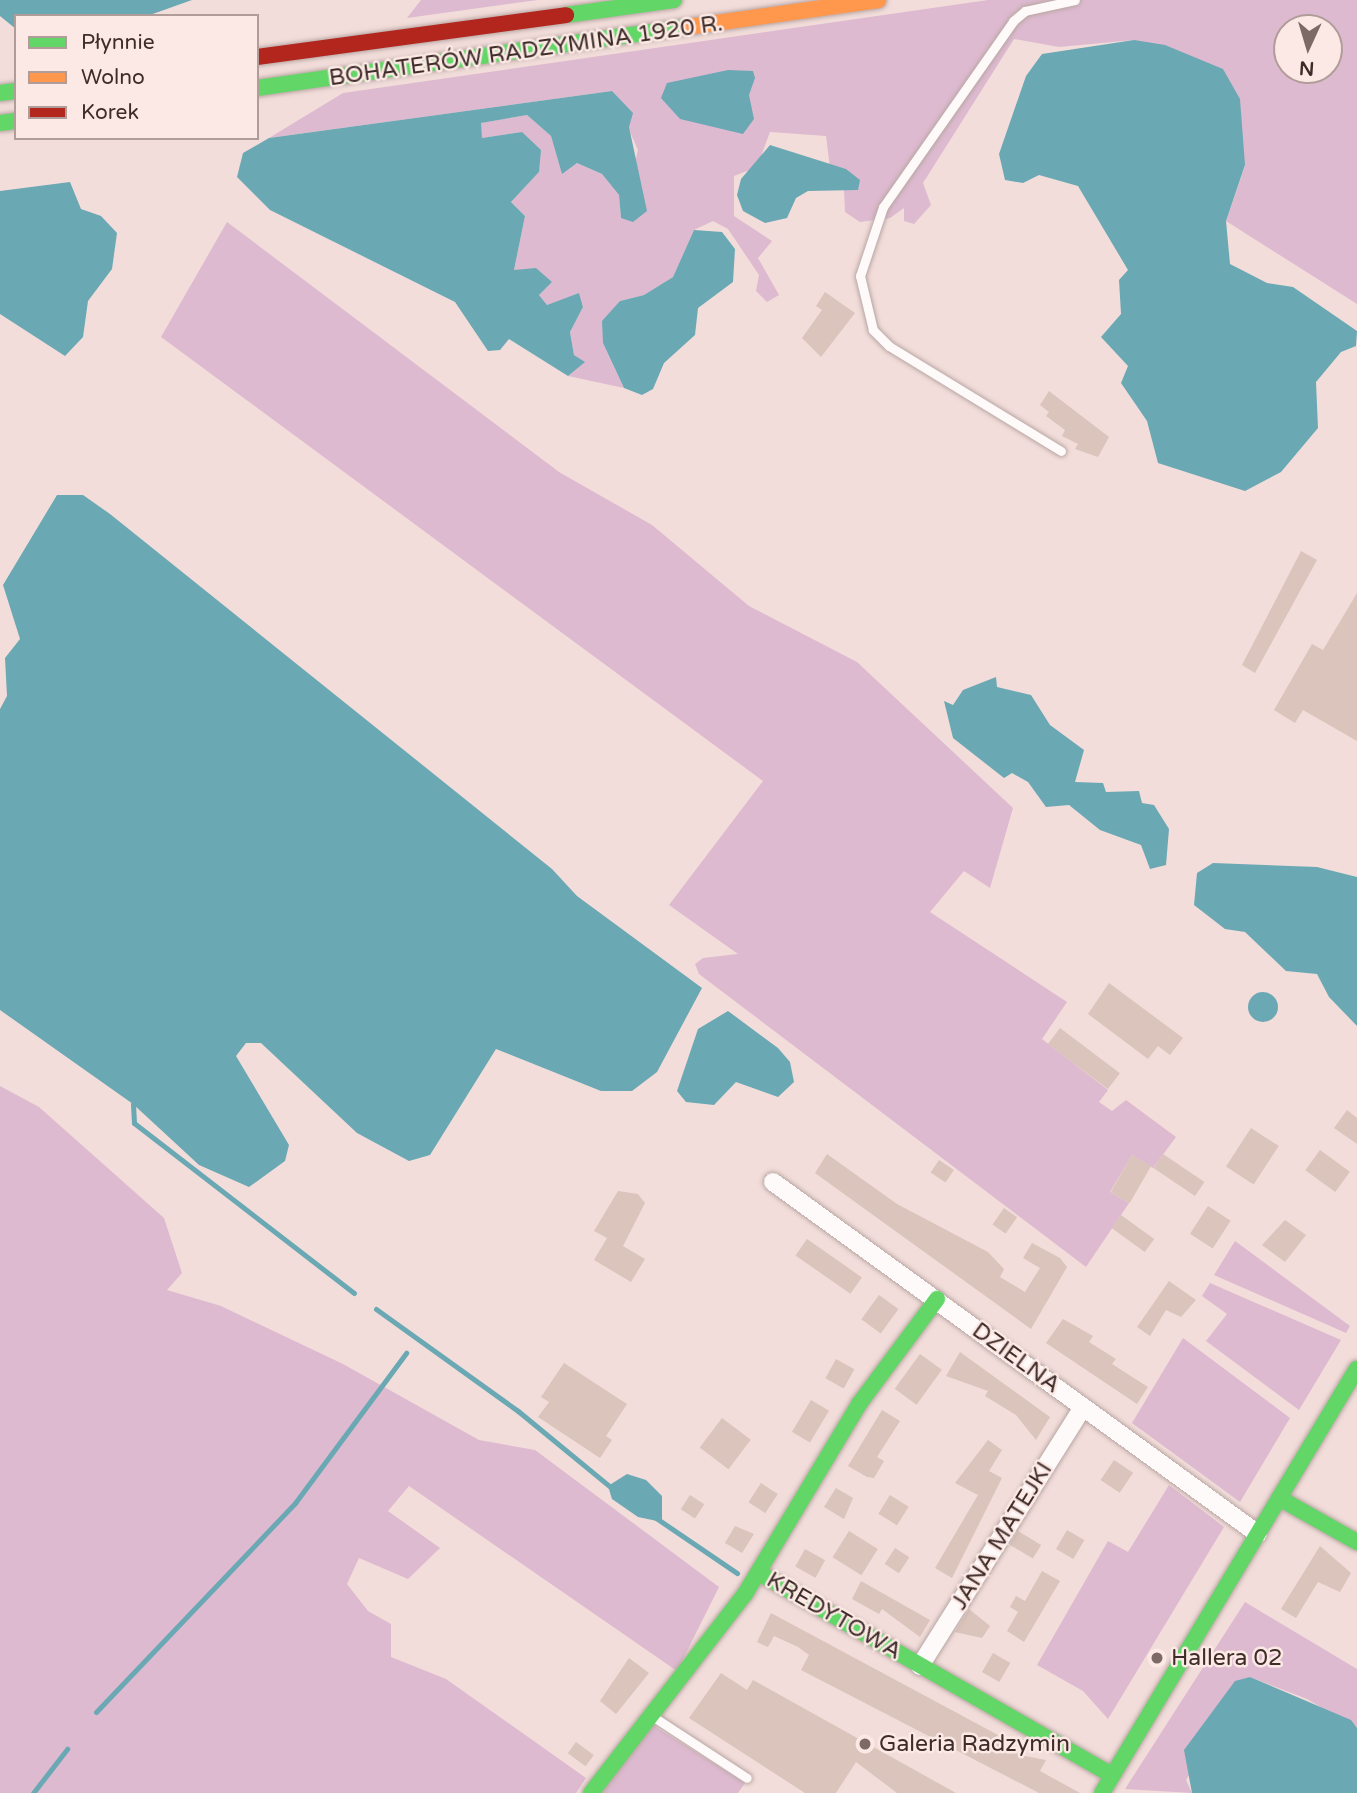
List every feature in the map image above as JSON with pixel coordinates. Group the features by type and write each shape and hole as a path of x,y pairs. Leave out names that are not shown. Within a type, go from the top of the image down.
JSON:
{"street":[{"name":"BOHATERÓW RADZYMINA 1920 R.","path":"259,57 674,0"},
{"name":"BOHATERÓW RADZYMINA 1920 R.","path":"259,88 878,0"},
{"name":"DZIELNA","path":"773,1182 1258,1534"},
{"path":"759,1573 859,1404 936,1299"},
{"path":"1102,1793 1357,1369"},
{"name":"JANA MATEJKI","path":"920,1666 1083,1407"},
{"path":"1279,1498 1357,1542"},
{"name":"KREDYTOWA","path":"591,1793 759,1573 1112,1775"}],"lane":[{"path":"1061,451 889,346 873,330 860,276 883,207 1013,21 1025,11 1075,0"},
{"path":"651,1715 747,1777"}],"shaded area":[{"path":"421,0 538,0 407,18"},
{"path":"988,0 1357,0 1357,304 1226,221 1245,166 1134,40 1059,47 1014,39 923,183 931,205 914,224 904,221 904,208 890,218 860,222 845,212 844,190 858,190 846,169 830,168 826,136 770,132 757,167 734,176 734,216 772,241 758,258 779,295 767,302 756,291 759,275 728,229 713,221 694,230 673,277 644,295 620,301 603,343 624,388 568,376 584,362 574,355 570,332 583,307 579,294 547,305 539,295 552,282 514,270 525,216 511,202 539,172 522,132 482,138 480,123 527,115 551,136 562,173 577,163 602,174 619,195 621,218 638,150 612,91 269,138 343,93"},
{"path":"227,222 559,472 652,525 749,606 857,662 1013,808 990,888 964,871 930,912 1067,1002 1042,1039 1108,1090 1099,1102 1112,1111 1126,1100 1176,1137 1153,1168 1132,1155 1110,1192 1129,1203 1086,1267 699,974 695,964 703,958 738,954 669,905 763,781 161,337"},
{"path":"0,1086 39,1107 164,1218 182,1273 167,1290 221,1306 343,1364 479,1440 535,1450 719,1587 677,1671 409,1486 388,1511 440,1548 408,1579 359,1558 347,1584 368,1611 391,1624 391,1657 446,1679 586,1778 576,1793 0,1793"},
{"path":"1235,1241 1350,1326 1346,1333 1214,1275"},
{"path":"1210,1283 1341,1340 1299,1410 1206,1341 1227,1314 1202,1296"},
{"path":"1183,1338 1290,1418 1240,1502 1132,1423"},
{"path":"1169,1485 1224,1527 1108,1719 1083,1691 1037,1665 1108,1541 1128,1552"},
{"path":"1245,1602 1357,1669 1357,1728 1307,1699 1250,1677 1186,1780 1192,1793 1125,1789"},
{"path":"651,1724 745,1783 738,1793 599,1793"}],"water":[{"path":"0,0 192,0 153,14 14,14 14,27 0,16"},
{"path":"1134,40 1165,45 1223,69 1240,99 1245,165 1226,221 1230,264 1267,283 1293,287 1357,331 1356,346 1341,352 1316,382 1318,428 1281,472 1245,491 1158,463 1147,421 1121,383 1128,366 1101,337 1121,314 1119,280 1128,270 1078,186 1039,175 1023,183 1005,180 999,154 1026,76 1042,54"},
{"path":"728,70 753,71 755,78 749,95 754,119 743,134 680,119 661,98 667,83"},
{"path":"612,91 633,113 629,127 647,211 633,222 621,218 619,195 602,174 577,163 562,174 551,136 527,115 481,123 482,138 522,132 541,150 539,172 511,202 525,216 514,270 536,268 552,282 539,295 547,305 579,293 583,307 570,332 574,355 585,362 568,376 509,339 500,350 488,351 455,302 270,210 237,177 243,153 269,138"},
{"path":"770,145 846,169 860,180 858,190 808,191 796,198 787,218 765,223 743,211 737,195 741,179"},
{"path":"70,182 81,209 101,216 117,233 112,269 88,301 83,337 65,356 0,314 0,191"},
{"path":"694,230 722,232 735,249 733,282 698,308 695,335 664,363 653,389 642,395 624,388 603,343 602,321 620,301 644,295 673,277"},
{"path":"57,495 83,495 110,514 552,869 577,896 702,988 657,1072 632,1091 601,1091 496,1049 430,1155 409,1161 357,1133 261,1043 246,1043 236,1056 289,1145 285,1161 249,1187 199,1165 133,1104 0,1010 0,709 7,696 5,658 20,639 3,585"},
{"path":"996,677 997,687 1031,695 1050,725 1084,750 1075,782 1103,783 1106,792 1139,791 1142,803 1154,805 1169,829 1166,865 1150,869 1141,845 1100,830 1069,805 1046,807 1028,782 1012,773 1004,778 953,738 944,701 953,705 963,690"},
{"path":"1213,863 1317,867 1357,877 1357,1026 1329,997 1317,974 1286,971 1245,932 1225,929 1194,905 1197,873"},
{"path":"1263,992 1274,996 1278,1007 1274,1018 1263,1022 1252,1018 1248,1007 1252,996"},
{"path":"728,1011 778,1048 790,1062 794,1082 778,1097 736,1082 714,1105 686,1102 677,1091 698,1029"},
{"path":"627,1474 646,1480 662,1496 662,1522 638,1517 612,1499 608,1486"},
{"path":"1250,1677 1351,1720 1357,1728 1357,1793 1192,1793 1184,1750 1235,1681"}],"building":[{"path":"825,292 855,313 821,357 802,338 822,310 816,306"},
{"path":"1049,391 1109,437 1098,457 1075,449 1078,444 1062,436 1065,430 1046,416 1049,412 1040,405"},
{"path":"1301,551 1317,560 1255,673 1242,665"},
{"path":"1357,593 1357,741 1303,710 1295,723 1274,710 1312,644 1323,650"},
{"path":"1109,983 1183,1038 1170,1055 1158,1046 1148,1059 1088,1014"},
{"path":"1060,1028 1120,1073 1108,1089 1048,1044"},
{"path":"1347,1110 1357,1118 1357,1144 1334,1128"},
{"path":"1251,1128 1279,1146 1254,1185 1226,1167"},
{"path":"1320,1150 1350,1172 1335,1192 1305,1170"},
{"path":"827,1154 897,1204 988,1252 1004,1269 1000,1277 1025,1292 1040,1268 1023,1258 1032,1243 1060,1258 1067,1267 1031,1329 815,1173"},
{"path":"1163,1154 1204,1182 1195,1196 1153,1168"},
{"path":"1132,1155 1151,1166 1130,1203 1110,1192"},
{"path":"939,1160 954,1170 946,1183 931,1172"},
{"path":"618,1191 638,1194 645,1203 623,1246 645,1259 631,1282 594,1260 607,1238 594,1231"},
{"path":"1208,1206 1231,1221 1213,1248 1190,1234"},
{"path":"1004,1208 1017,1217 1006,1234 993,1224"},
{"path":"1121,1215 1154,1239 1145,1252 1112,1228"},
{"path":"1285,1220 1306,1235 1285,1262 1262,1245"},
{"path":"807,1239 862,1277 850,1294 796,1255"},
{"path":"1169,1281 1196,1300 1181,1317 1166,1310 1150,1336 1137,1327"},
{"path":"879,1295 898,1309 881,1333 861,1319"},
{"path":"1063,1319 1093,1336 1089,1342 1116,1359 1112,1364 1148,1387 1137,1404 1046,1343"},
{"path":"960,1352 1050,1417 1036,1440 1016,1415 985,1396 988,1391 946,1376"},
{"path":"920,1354 942,1370 917,1405 895,1389"},
{"path":"836,1359 854,1369 844,1388 825,1378"},
{"path":"564,1363 627,1404 606,1436 612,1440 600,1458 538,1417 549,1402 541,1397"},
{"path":"811,1400 829,1411 810,1443 792,1432"},
{"path":"882,1410 900,1421 877,1457 884,1461 874,1478 867,1477 848,1466"},
{"path":"722,1418 751,1440 728,1469 700,1448"},
{"path":"988,1440 1002,1450 989,1471 1002,1478 952,1578 935,1568 978,1495 955,1483"},
{"path":"1114,1460 1133,1473 1120,1493 1101,1480"},
{"path":"761,1483 778,1494 765,1513 748,1502"},
{"path":"836,1488 853,1498 844,1519 824,1507"},
{"path":"690,1495 704,1504 695,1519 681,1509"},
{"path":"890,1495 909,1507 897,1525 878,1514"},
{"path":"735,1526 754,1534 742,1553 725,1543"},
{"path":"1067,1530 1084,1540 1073,1559 1056,1549"},
{"path":"849,1531 878,1549 861,1575 833,1557"},
{"path":"1018,1531 1041,1545 1033,1559 1010,1545"},
{"path":"1320,1546 1351,1573 1340,1592 1318,1582 1296,1618 1281,1609"},
{"path":"895,1548 909,1557 899,1573 885,1564"},
{"path":"805,1549 825,1560 815,1578 795,1566"},
{"path":"1042,1571 1060,1581 1024,1642 1007,1631 1018,1612 1010,1607 1016,1596 1025,1601"},
{"path":"861,1581 930,1620 920,1637 882,1609 879,1614 852,1599"},
{"path":"969,1609 990,1626 982,1638 955,1632"},
{"path":"771,1613 998,1735 995,1741 1020,1755 1046,1760 1040,1771 1080,1793 1039,1793 801,1670 809,1655 798,1647 774,1636 768,1647 757,1642"},
{"path":"993,1653 1010,1663 999,1682 982,1672"},
{"path":"629,1658 649,1673 616,1714 600,1701"},
{"path":"721,1673 747,1690 753,1680 956,1793 897,1793 856,1762 836,1793 805,1793 689,1718"},
{"path":"576,1742 594,1755 586,1766 568,1753"}],"waterway":[{"path":"133,1104 134,1123 354,1293"},
{"path":"376,1309 518,1411 613,1489"},
{"path":"96,1712 295,1503 406,1353"},
{"path":"656,1518 737,1573"},
{"path":"33,1793 67,1749"}],"traffic: fast":[{"path":"566,15 674,0"},
{"path":"259,88 687,27"},
{"path":"0,93 14,91"},
{"path":"0,123 14,121"},
{"path":"591,1793 745,1594 859,1404 937,1299"},
{"path":"1102,1793 1357,1369"},
{"path":"1279,1498 1357,1542"},
{"path":"759,1573 1112,1775"}],"traffic: slow":[{"path":"687,27 878,0"}],"traffic: jam":[{"path":"259,57 566,15"}],"place":[{"name":"Hallera 02","path":"1157,1658"},
{"name":"Galeria Radzymin","path":"865,1744"}]}
